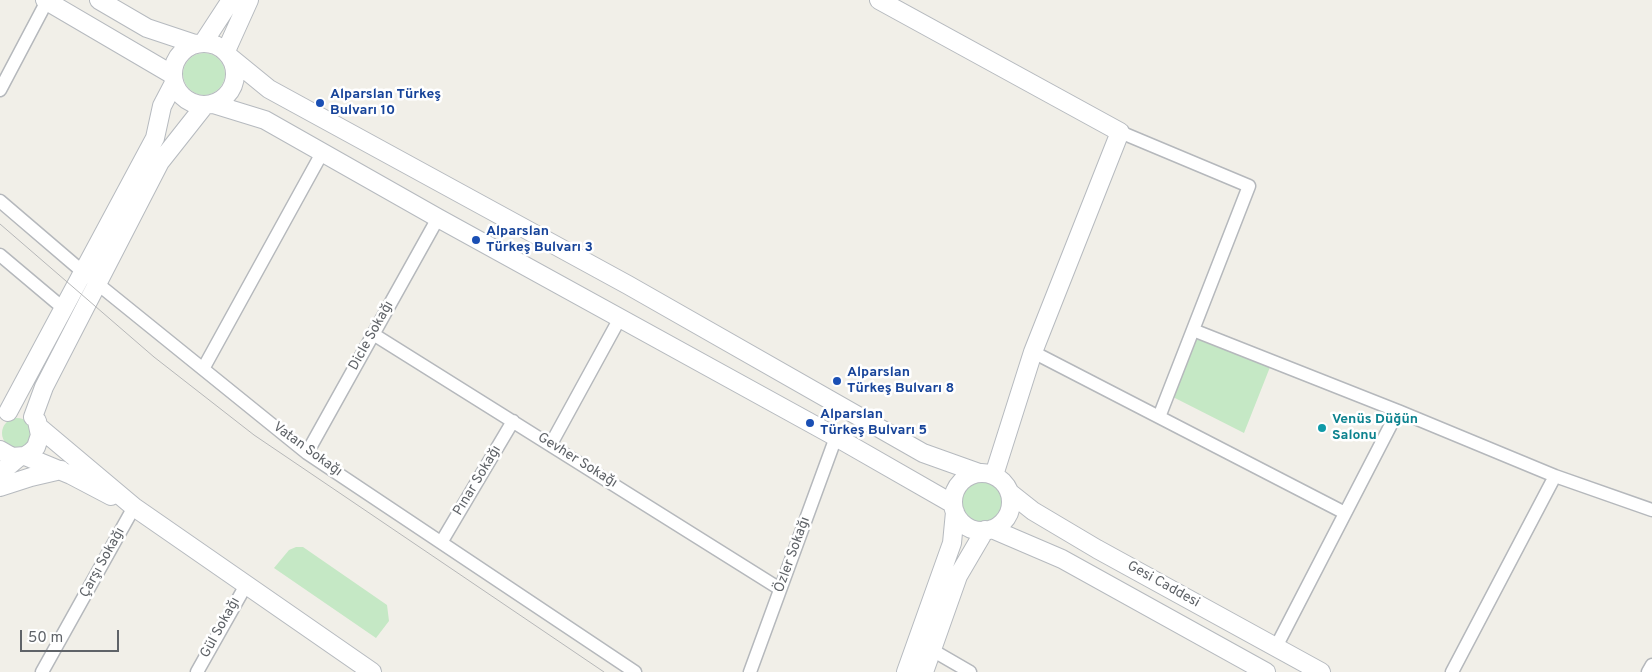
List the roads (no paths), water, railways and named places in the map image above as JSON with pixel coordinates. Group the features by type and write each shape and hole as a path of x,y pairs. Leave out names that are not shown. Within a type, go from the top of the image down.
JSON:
{"main road":[{"path":"46,0 174,79"},
{"path":"99,0 147,28 199,43 219,46 269,89 628,285 924,453 987,474 1006,485 1009,492 1010,507 1008,514 999,526 988,530 970,528 964,524 954,508 836,437 438,218 266,120 209,105 189,102 178,90 174,79 174,67 181,52 199,43 231,0"},
{"path":"0,473 36,447 39,441 36,422 44,387 160,162 209,105 227,96 235,81 234,65 228,54 249,0"},
{"path":"879,0 1120,132 987,474"},
{"path":"4,414 64,308 155,138 162,106 174,79"},
{"path":"4,414 22,410 134,507 372,672"},
{"path":"0,450 6,454 22,456 61,470 134,507"},
{"path":"0,487 31,476 61,470"},
{"path":"906,672 952,543 953,497 960,483 972,474 987,474"},
{"name":"Gesi Caddesi","path":"1009,492 1033,511 1097,549 1321,672"},
{"path":"924,672 958,576 988,530"},
{"name":"Gesi Caddesi","path":"988,530 1062,559 1256,670"}],"street":[{"path":"0,90 46,0"},
{"path":"1120,132 1249,186 1159,417"},
{"path":"203,369 322,153"},
{"name":"Vatan Sokağı","path":"0,201 97,284 307,453 442,541 635,672"},
{"name":"Dicle Sokağı","path":"307,453 438,218"},
{"path":"0,255 64,308"},
{"path":"551,444 620,318"},
{"path":"1193,330 1398,411 1555,476 1652,510"},
{"name":"Gevher Sokağı","path":"373,334 780,589"},
{"path":"1033,352 1345,513"},
{"path":"1276,647 1398,411"},
{"name":"Pınar Sokağı","path":"442,541 513,421"},
{"name":"Özler Sokağı","path":"750,672 836,437"},
{"path":"1452,672 1555,476"},
{"name":"Çarşı Sokağı","path":"42,672 134,507"},
{"name":"Gül Sokağı","path":"197,672 246,585"},
{"path":"932,650 970,672"},
{"path":"1648,672 1652,665"}],"tram line":[{"path":"0,224 154,357 254,435 604,672"}],"place":[{"name":"Alparslan Türkeş Bulvarı 10","path":"320,103"},
{"name":"Alparslan Türkeş Bulvarı 3","path":"476,240"},
{"name":"Alparslan Türkeş Bulvarı 8","path":"837,381"},
{"name":"Alparslan Türkeş Bulvarı 5","path":"810,423"},
{"name":"Venüs Düğün Salonu","path":"1322,428"}]}
